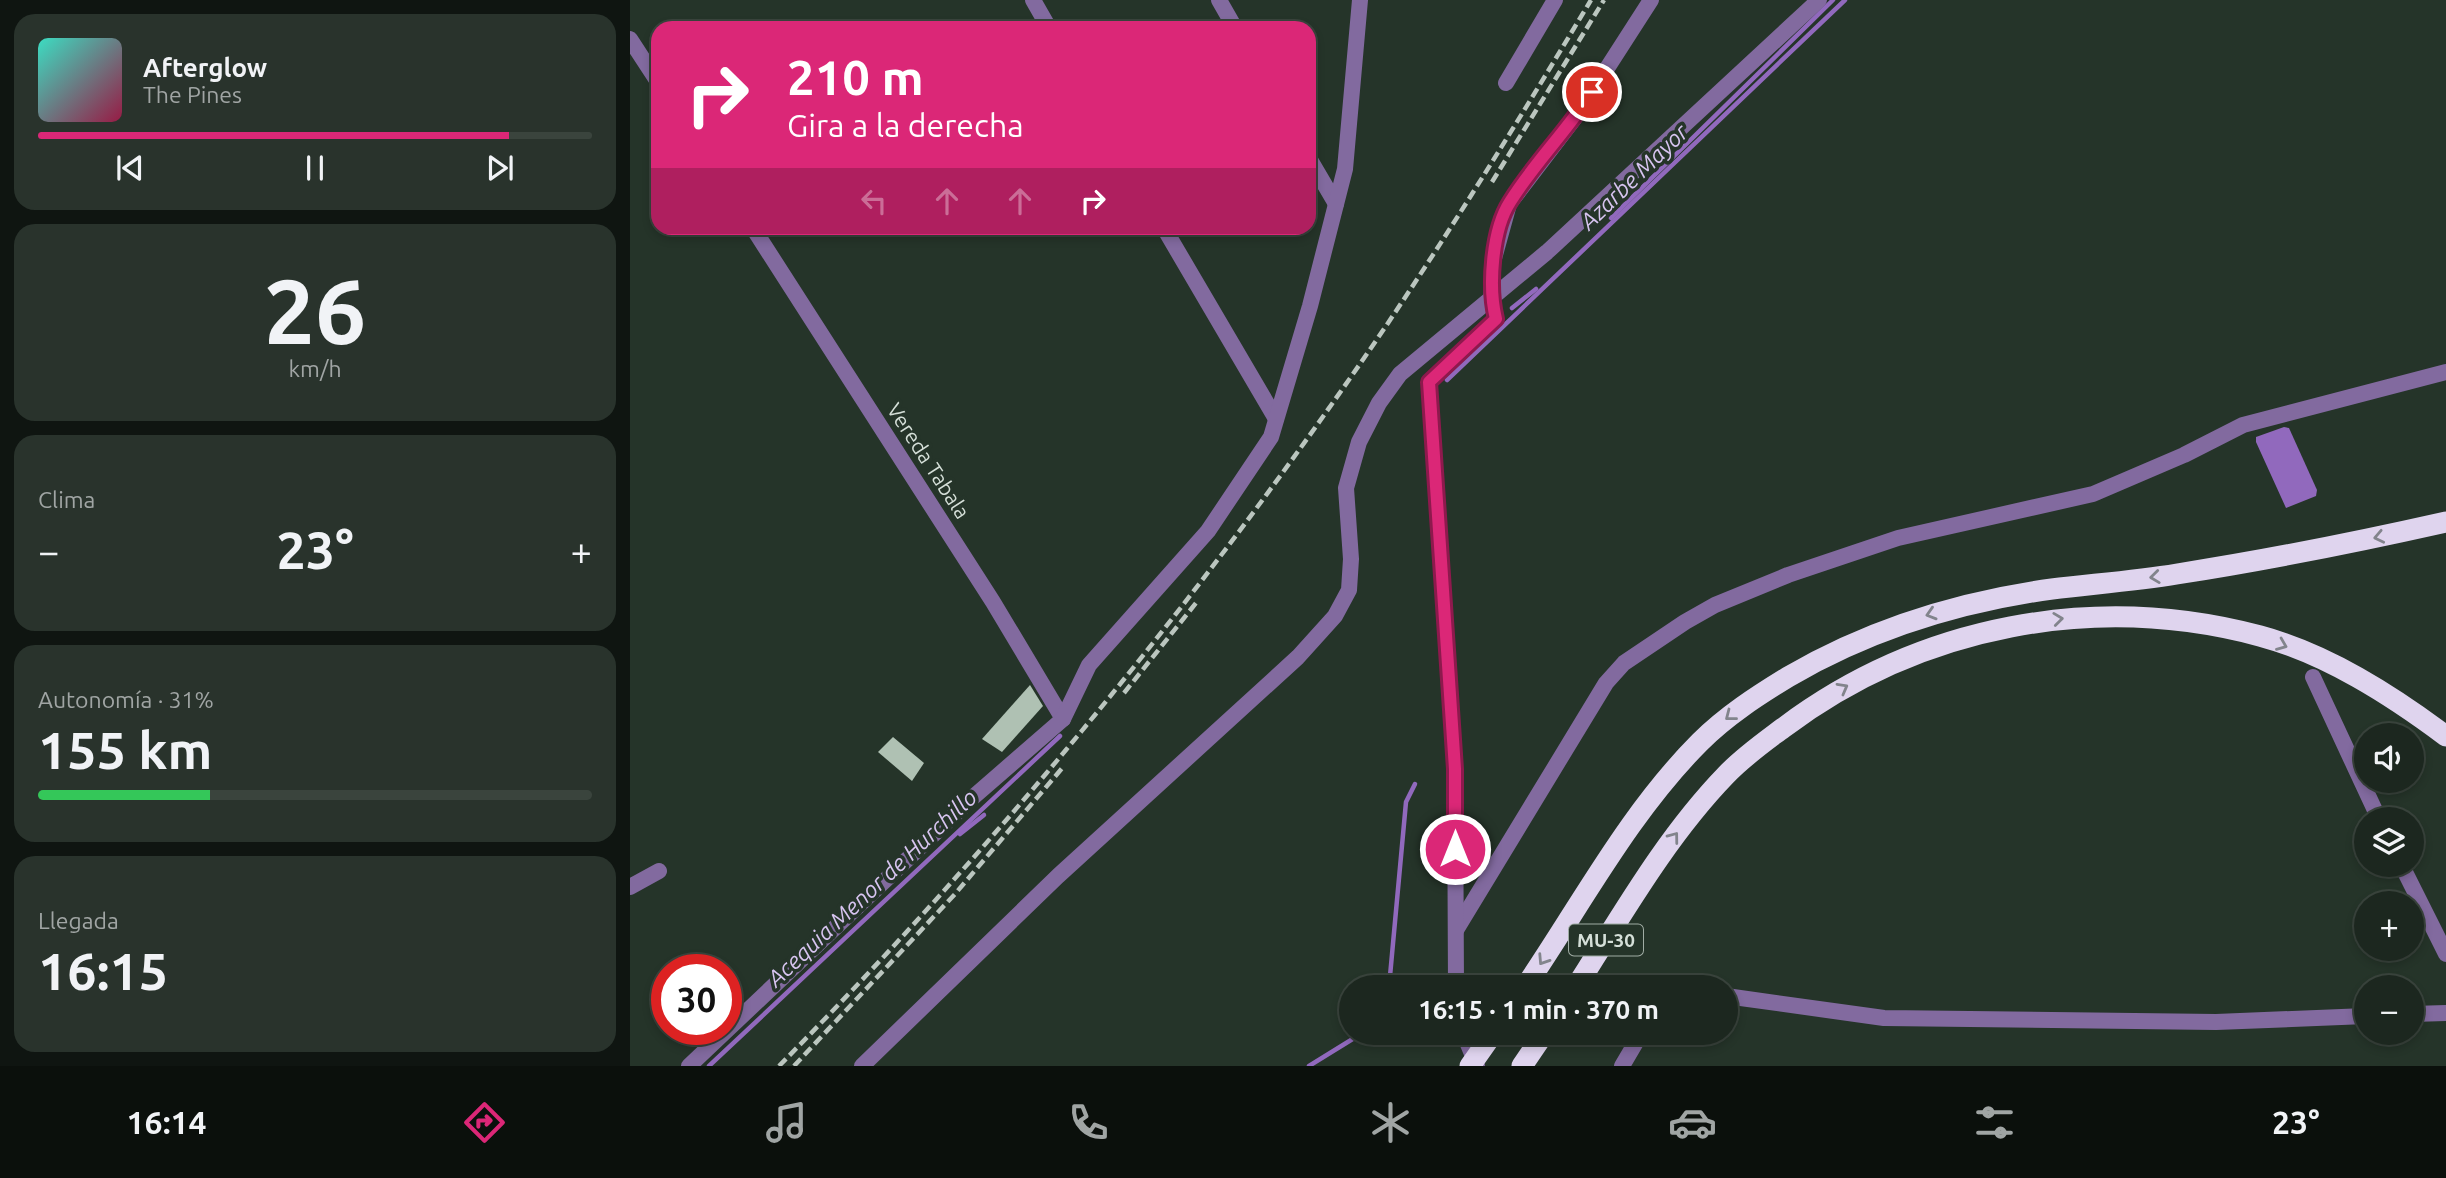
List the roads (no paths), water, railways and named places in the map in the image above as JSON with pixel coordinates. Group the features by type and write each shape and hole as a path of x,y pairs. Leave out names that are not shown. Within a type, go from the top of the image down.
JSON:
{"highway":[{"name":"MU-30","path":"1533,975 1644,809 1700,742 1757,696 1865,638 1913,620 1973,603 2051,589 2175,575 2320,550 2446,522"},
{"name":"MU-30","path":"1584,975 1681,829 1725,775 1796,718 1836,692 1909,656 1947,642 2011,626 2110,616 2194,621 2263,637 2337,667 2414,712 2446,736"},
{"path":"1470,1066 1485,1045"},
{"path":"1522,1066 1536,1045"}],"street":[{"path":"1033,0 1045,21"},
{"path":"1219,0 1231,21"},
{"path":"689,1066 971,799 1063,719 1089,665 1208,531 1270,437 1345,169 1360,0"},
{"path":"1506,83 1555,0"},
{"path":"1456,975 1455,769 1429,382 1496,319 1491,300 1493,262 1508,204 1577,116 1651,0"},
{"path":"862,1066 1058,876 1298,657 1335,616 1349,590 1351,559 1346,488 1359,442 1379,403 1401,374 1491,300 1819,0"},
{"path":"630,39 651,71"},
{"path":"1316,170 1336,204"},
{"name":"Vereda Tabala","path":"757,235 993,602 1063,719"},
{"path":"1168,235 1276,419"},
{"path":"1456,930 1606,683 1624,663 1715,605 1788,575 1875,546 1956,524 2093,494 2243,425 2446,372"},
{"path":"2313,677 2373,807"},
{"path":"630,887 659,871"},
{"path":"2408,877 2446,954"},
{"path":"1738,998 1884,1018 2216,1022 2354,1016"},
{"path":"2424,1014 2446,1013"},
{"path":"1468,1045 1476,1066"},
{"path":"1622,1066 1634,1045"}],"waterway":[{"name":"Acequia Menor de Hurchillo","path":"1611,218 1833,0"},
{"name":"Azarbe Mayor","path":"1447,380 1845,0"},
{"name":"Acequia Menor de Hurchillo","path":"1512,308 1536,289"},
{"name":"Acequia Menor de Hurchillo","path":"709,1066 1060,736"},
{"path":"1390,975 1406,802 1415,784"},
{"name":"Azarbe Mayor","path":"960,834 984,815"},
{"path":"1309,1066 1343,1045"}],"railway":[{"path":"779,1066 943,892 1022,801 1174,616 1247,521 1413,286 1591,0"},
{"path":"1492,182 1604,0"},
{"path":"1124,693 1196,603"},
{"path":"794,1066 955,894 1064,766"}]}
